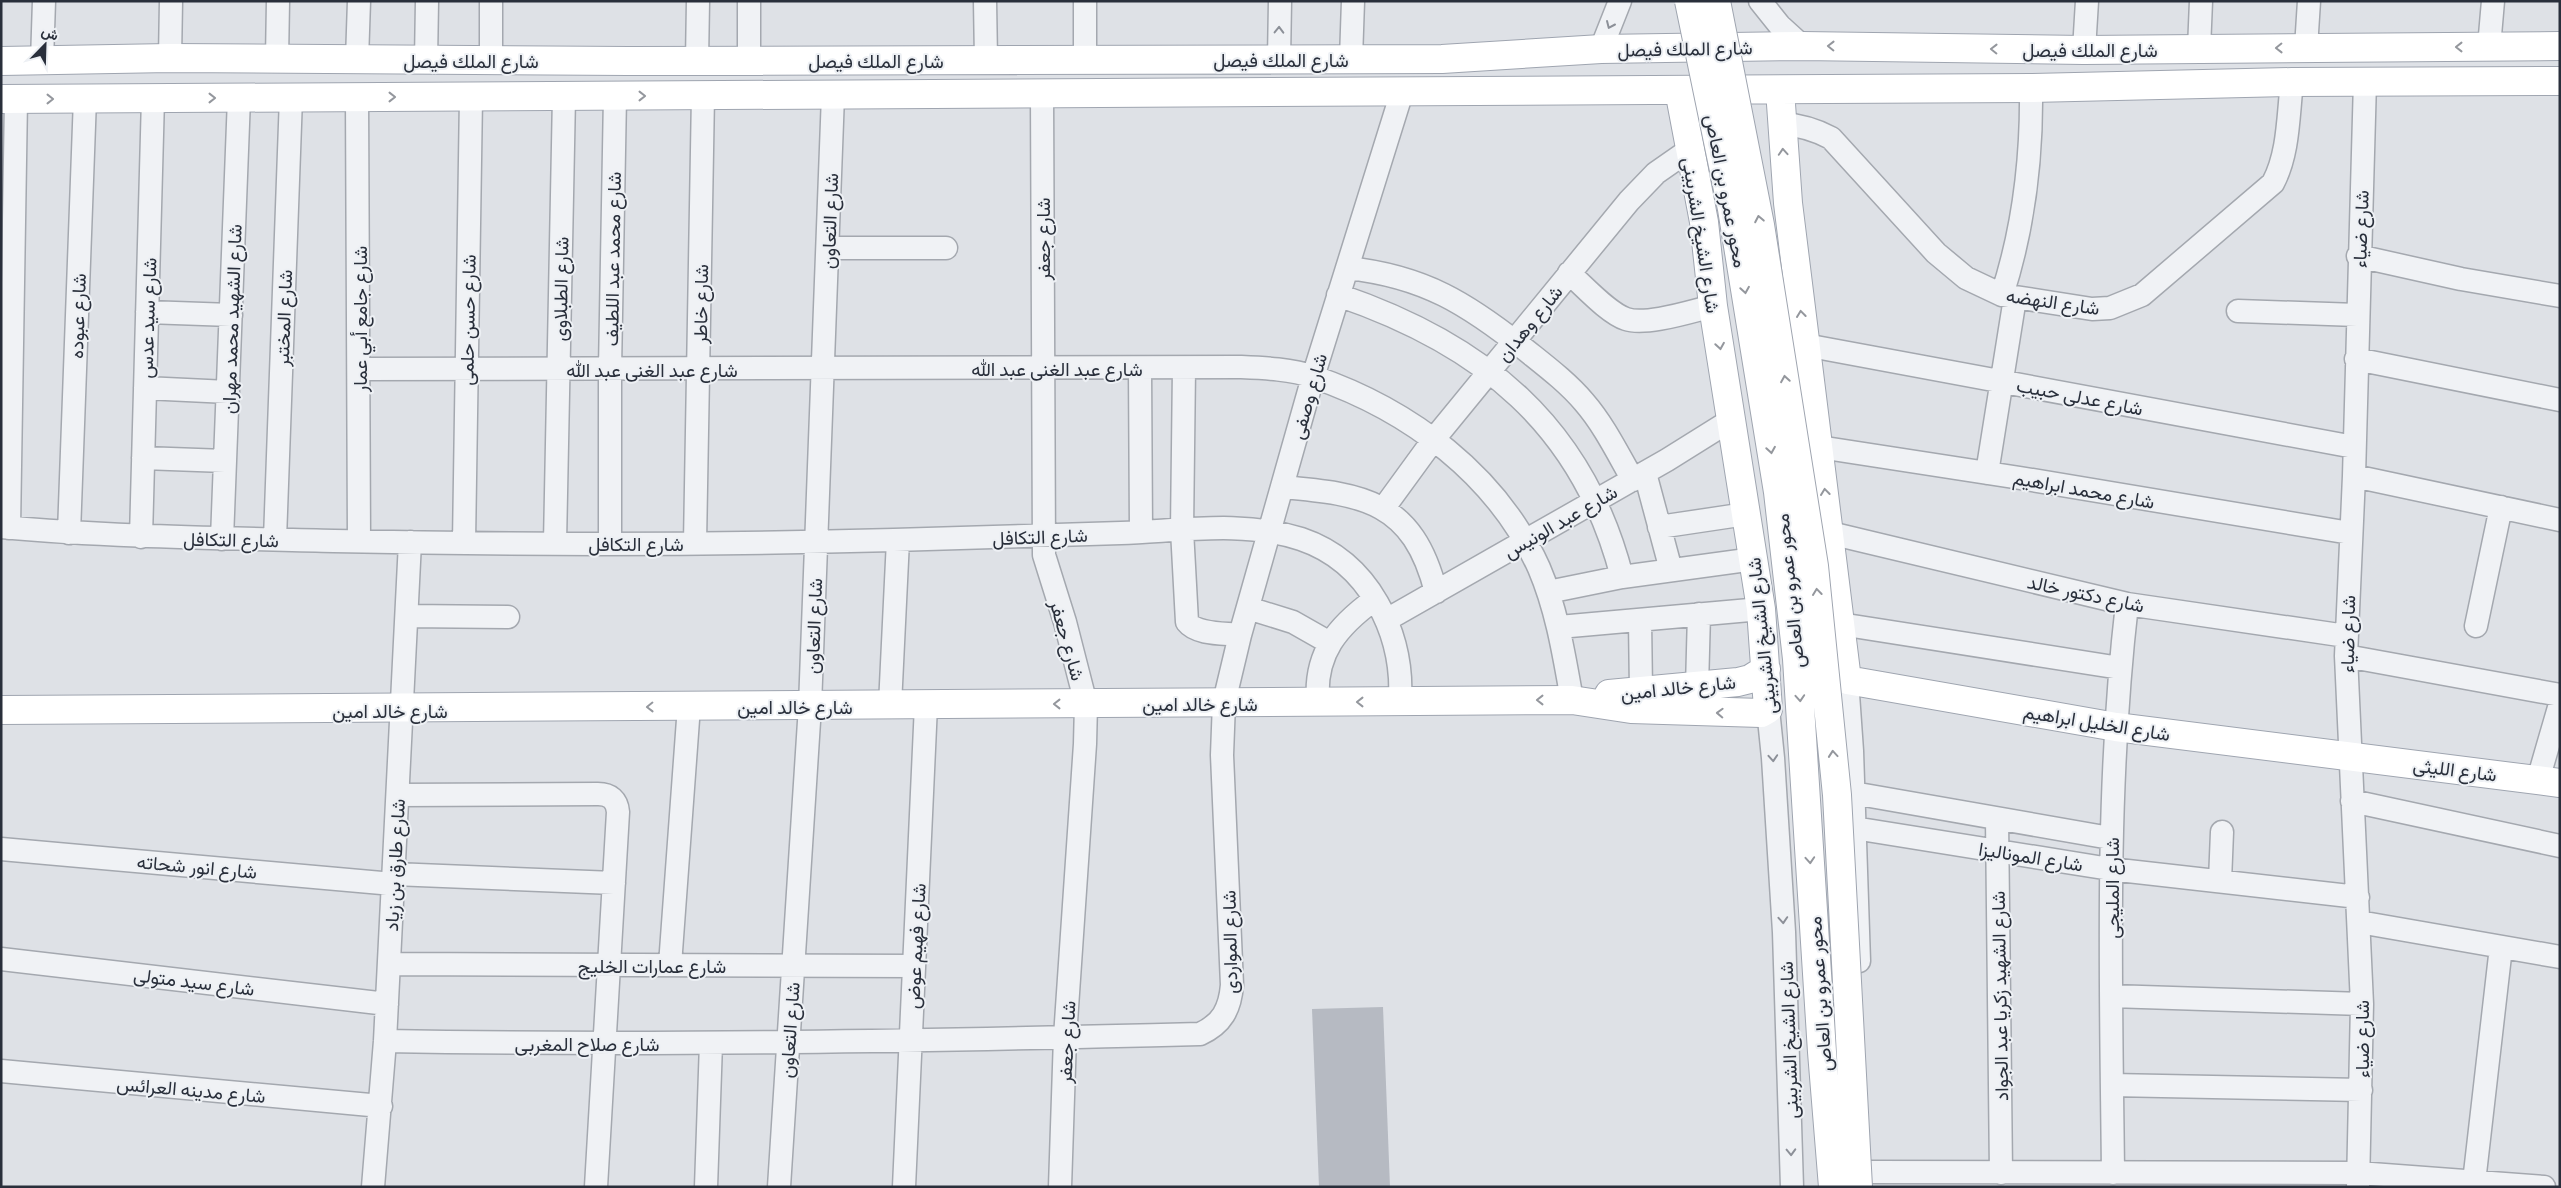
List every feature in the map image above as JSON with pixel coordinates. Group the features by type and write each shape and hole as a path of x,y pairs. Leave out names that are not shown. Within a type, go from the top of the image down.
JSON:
{"main road":[{"name":"محور عمرو بن العاص","path":"1689,1 1732,209 1779,502 1798,659 1822,1052 1833,1187"},
{"name":"محور عمرو بن العاص","path":"1716,1 1760,225 1814,566 1837,795 1865,1182"},
{"name":"شارع الملك فيصل","path":"1,61 170,58 697,61 1442,59 1601,49 1802,46 2084,50 2560,46"},
{"path":"1398,59 1406,69 1407,75 1407,81 1402,92"},
{"path":"1442,59 1434,70 1433,76 1438,88 1443,92"},
{"name":"شارع الملك فيصل","path":"9,99 1780,90 2560,80"},
{"name":"شارع الشيخ الشربينى","path":"1679,90 1704,222 1714,306 1762,609 1768,709"},
{"path":"1780,90 1788,203 1847,680"},
{"path":"1704,222 1706,205 1715,190 1729,180 1746,176 1771,184 1778,189 1788,203"},
{"name":"شارع خالد امين","path":"1,710 402,711 689,706 1580,700 1641,690 1697,687 1750,679 1766,669"},
{"name":"شارع الخليل ابراهيم","path":"1847,680 2116,728 2349,756"},
{"name":"شارع خالد امين","path":"1580,700 1610,706 1652,710 1757,714 1768,709"},
{"name":"شارع الليثى","path":"2349,756 2549,782"}],"street":[{"path":"42,61 44,1"},
{"path":"170,58 171,1"},
{"path":"277,59 278,1"},
{"path":"357,60 359,1"},
{"path":"426,60 427,1"},
{"path":"491,1 491,60"},
{"path":"697,61 698,1"},
{"path":"749,1 749,60"},
{"path":"985,1 986,60"},
{"path":"1085,1 1085,60"},
{"path":"1278,59 1280,1"},
{"path":"1351,59 1353,1"},
{"path":"1601,49 1620,1"},
{"path":"1760,1 1780,26 1802,46"},
{"path":"2084,50 2087,1"},
{"path":"2199,49 2201,1"},
{"path":"2306,48 2308,1"},
{"path":"2489,47 2493,1"},
{"name":"شارع النهضه","path":"1782,124 1800,125 1816,130 1830,138 1950,266 1984,288 2008,296 2092,309 2118,306 2142,295 2273,183 2280,170 2283,156 2292,82"},
{"name":"شارع ضياء","path":"2358,1180 2362,1004 2360,922 2349,756 2346,646 2354,476 2358,256 2365,82"},
{"path":"1987,473 2002,382 2008,296 2028,180 2032,134 2031,88"},
{"name":"شارع وصفى","path":"1224,702 1240,635 1314,377 1402,92"},
{"name":"شارع جعفر","path":"1042,94 1043,536 1046,564 1065,622 1086,704 1085,744 1065,1037 1060,1187"},
{"name":"شارع التعاون","path":"778,1187 810,706 829,248 833,95"},
{"name":"شارع الطبلاوى","path":"555,543 564,96"},
{"name":"شارع محمد عبد اللطيف","path":"610,543 610,369 615,96"},
{"name":"شارع خاطر","path":"696,543 703,96"},
{"name":"شارع جامع أبي عمار","path":"357,97 360,541"},
{"name":"شارع حسن حلمى","path":"464,542 471,97"},
{"name":"شارع عبوده","path":"69,533 85,98"},
{"name":"شارع سيد عدس","path":"141,537 153,98"},
{"name":"شارع الشهيد محمد مهران","path":"222,539 239,98"},
{"name":"شارع المختبر","path":"275,540 291,98"},
{"path":"5,528 9,99"},
{"name":"شارع وهدان","path":"1384,509 1434,439 1642,186 1656,172 1689,150"},
{"path":"829,248 946,248"},
{"path":"2358,256 2461,279 2560,296"},
{"path":"1347,268 1383,273 1435,289 1463,304 1514,340 1554,372 1585,403 1639,477 1659,527 1671,570"},
{"path":"1569,273 1619,316 1632,321 1647,320 1714,306"},
{"path":"1338,295 1396,316 1428,332 1490,370 1521,399 1560,443 1595,501 1610,538 1622,577"},
{"path":"147,312 231,315"},
{"path":"2238,312 2357,315"},
{"name":"شارع عدلى حبيب","path":"1805,345 2354,447"},
{"path":"2356,360 2560,400"},
{"path":"1140,368 1141,532"},
{"path":"1184,368 1182,530 1187,622 1193,628 1201,630 1240,635"},
{"name":"شارع عبد الغنى عبد الله","path":"360,369 1264,368 1314,377 1375,405 1434,439 1463,463 1495,497 1525,541 1548,592 1580,700"},
{"path":"145,388 228,392"},
{"name":"شارع عبد الونيس","path":"1388,620 1639,477 1732,420"},
{"name":"شارع محمد ابراهيم","path":"1819,447 2350,533"},
{"path":"143,458 225,461"},
{"path":"2354,476 2560,520"},
{"path":"1282,487 1338,492 1354,496 1384,509 1412,535 1423,552 1436,592"},
{"path":"2476,626 2501,507"},
{"path":"1659,527 1746,514"},
{"name":"شارع التكافل","path":"5,528 141,537 555,543 817,542 1043,536 1230,528 1270,531 1305,541 1327,552 1346,566 1375,599 1388,620 1398,653 1402,679 1400,701"},
{"name":"شارع دكتور خالد","path":"1830,533 2127,604 2346,646 2560,695"},
{"path":"890,705 898,540"},
{"name":"شارع طارق بن زياد","path":"373,1187 385,1041 410,542"},
{"path":"1548,592 1622,577 1754,559"},
{"path":"1318,702 1317,685 1321,663 1330,643 1342,626 1375,599"},
{"name":"شارع المليجى","path":"2113,1173 2110,838 2120,668 2127,604"},
{"path":"1248,608 1293,622 1330,643"},
{"path":"1559,627 1762,609"},
{"path":"1697,687 1699,614"},
{"path":"407,616 508,617"},
{"path":"1640,620 1641,690"},
{"path":"1840,624 2120,668"},
{"path":"1847,680 1854,793 1865,1182 2001,1173 2113,1173 2474,1182 2544,1187"},
{"name":"شارع المواردى","path":"911,1040 1200,1034 1218,1024 1228,1008 1232,985 1222,755 1224,702"},
{"path":"2549,782 2560,704"},
{"name":"شارع فهيم عوض","path":"904,1187 926,705"},
{"path":"670,965 689,706"},
{"name":"شارع الشيخ الشربينى","path":"1768,709 1784,932 1792,1187"},
{"path":"1854,793 2110,838"},
{"path":"398,795 608,796 616,803 618,808 596,1187"},
{"path":"2352,801 2560,846"},
{"name":"شارع الشهيد زكريا عبد الجواد","path":"1997,819 2001,1173"},
{"name":"شارع الموناليزا","path":"1854,828 2110,869 2358,897"},
{"path":"2220,881 2222,832"},
{"name":"شارع انور شحاته","path":"1,849 393,879 614,884"},
{"path":"2360,922 2560,957"},
{"path":"2474,1182 2501,947"},
{"name":"شارع سيد متولى","path":"1,959 387,1004"},
{"name":"شارع عمارات الخليج","path":"389,964 914,966"},
{"path":"2111,996 2362,1004"},
{"name":"شارع صلاح المغربى","path":"385,1041 604,1045 911,1040"},
{"path":"706,1187 711,1043"},
{"name":"شارع مدينه العرائس","path":"1,1071 381,1106"},
{"path":"2112,1085 2361,1090"}],"building":[{"path":"1383,1007 1390,1187 1319,1187 1312,1009"}]}
